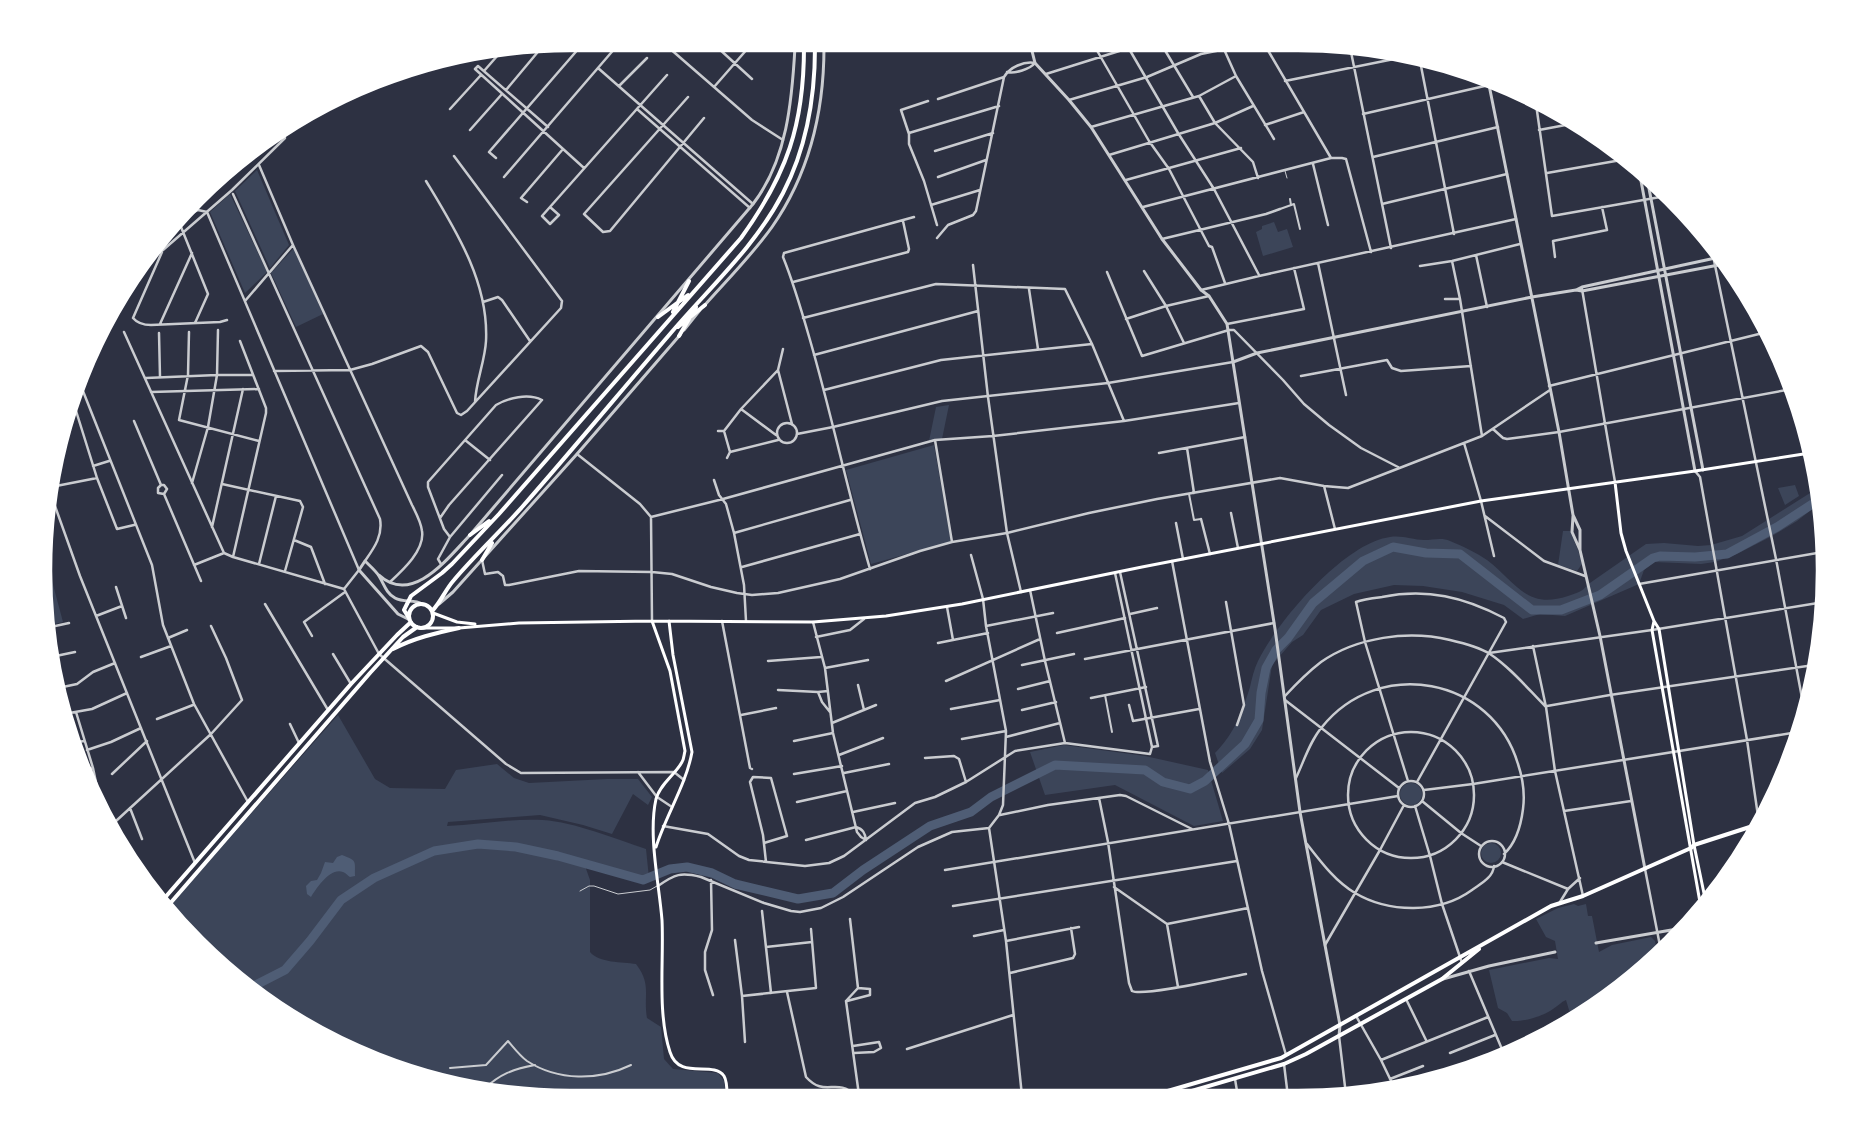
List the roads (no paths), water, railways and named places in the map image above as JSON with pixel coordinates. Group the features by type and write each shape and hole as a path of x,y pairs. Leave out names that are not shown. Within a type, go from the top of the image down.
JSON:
{"main road":[{"path":"459,628 418,627 410,620 404,610 408,600 414,592 452,564 498,514 741,238 757,216 781,172 795,132 802,98 804,51"},
{"path":"171,902 403,637 418,627 430,624 433,612 454,580 557,468 672,331 731,266 767,220 783,194 806,135 813,98 816,51"},
{"path":"670,318 689,281"},
{"path":"658,317 694,291"},
{"path":"679,336 699,301"},
{"path":"672,331 690,319 704,305"},
{"path":"391,650 415,639 459,628 483,625 652,621 813,622 864,619 947,607 1261,543 1481,501 1803,454"},
{"path":"1615,482 1621,533 1634,572 1654,621 1660,629 1690,818 1699,899"},
{"path":"470,535 498,514"},
{"path":"482,560 495,537"},
{"path":"166,896 328,710 410,620 410,612 414,606 422,604 428,606 433,612 457,622 483,625"},
{"path":"652,621 670,671 685,751 683,762 656,798 653,830 662,920 664,1018 670,1053 675,1063 685,1068 719,1072 724,1076 727,1090"},
{"path":"656,851 664,826 689,767 692,752 670,641 669,621"},
{"path":"1654,621 1652,630 1685,820 1704,893"},
{"path":"1685,820 1690,818"},
{"path":"1172,1090 1260,1065 1286,1055 1542,910 1560,902 1584,896 1692,846 1749,826"},
{"path":"1697,886 1703,884"},
{"path":"1196,1090 1284,1064 1442,979 1485,944"}],"street":[{"path":"496,158 489,152 576,51"},
{"path":"504,177 613,51"},
{"path":"673,51 752,120 783,140"},
{"path":"722,51 752,79"},
{"path":"714,87 745,51"},
{"path":"366,561 389,583 407,586 427,577 442,565 689,281 751,206 772,173 783,140 793,92 795,51"},
{"path":"438,605 453,592 581,450 772,227 790,198 802,172 813,139 821,101 824,51"},
{"path":"1031,51 1035,63 1069,100 1110,155 1162,239 1201,290 1209,296 1229,330 1276,633 1300,812 1340,1025 1339,1036 1345,1087"},
{"path":"1098,51 1149,141 1168,168 1200,229 1212,247 1225,283"},
{"path":"1046,74 1117,51"},
{"path":"1132,51 1178,133 1214,189 1259,276"},
{"path":"1165,51 1193,98"},
{"path":"1069,100 1147,77 1212,51"},
{"path":"1224,51 1236,76 1274,139"},
{"path":"1268,51 1331,158"},
{"path":"470,130 538,52"},
{"path":"1351,54 1391,248"},
{"path":"450,109 496,57"},
{"path":"619,86 647,58"},
{"path":"1285,81 1391,60"},
{"path":"937,238 948,225 973,215 976,210 1004,77 1011,68 1030,62 1035,63"},
{"path":"548,127 478,66 475,69 584,168"},
{"path":"1421,66 1454,234"},
{"path":"598,68 684,142 751,206"},
{"path":"550,207 559,215 550,224 542,216 666,75"},
{"path":"1090,128 1199,96 1236,76"},
{"path":"938,99 1004,77"},
{"path":"1363,114 1483,86"},
{"path":"1490,89 1574,515 1580,530 1580,550"},
{"path":"1199,96 1215,123 1253,162 1258,178"},
{"path":"688,97 584,214 603,232 607,232 704,118"},
{"path":"928,101 901,110 909,144 937,225"},
{"path":"908,134 999,106"},
{"path":"1110,155 1149,141 1215,123 1253,106"},
{"path":"636,109 751,206"},
{"path":"1537,110 1552,216 1658,197"},
{"path":"1265,125 1304,112"},
{"path":"1539,130 1564,125"},
{"path":"1373,157 1498,127"},
{"path":"935,150 993,133"},
{"path":"227,320 143,325 134,318 163,250 259,165 285,137"},
{"path":"1126,180 1241,148"},
{"path":"527,202 521,198 563,149"},
{"path":"274,371 350,370 421,346 428,352 457,414 461,415 467,411 562,308 562,301 454,156"},
{"path":"1143,207 1331,158 1345,158 1371,252"},
{"path":"938,177 986,160"},
{"path":"1547,173 1616,161"},
{"path":"1312,164 1328,225"},
{"path":"259,165 293,245 323,307 422,530 422,542 414,556 389,583"},
{"path":"1382,204 1507,174"},
{"path":"426,181 458,235 475,274 483,302 486,342 476,386 475,402"},
{"path":"1641,181 1683,409 1696,471 1700,477 1714,559 1718,570 1757,811"},
{"path":"1649,188 1678,334 1680,354 1692,407 1695,434 1703,470 1700,477"},
{"path":"931,205 981,189"},
{"path":"233,194 382,528 380,538 345,591 304,622 312,636"},
{"path":"1290,198 1291,205"},
{"path":"1162,239 1230,223 1294,204 1300,229"},
{"path":"1555,256 1553,240 1607,230 1602,207"},
{"path":"195,212 198,210 207,212"},
{"path":"207,212 359,570 398,614 410,620"},
{"path":"870,569 850,500 824,390 794,282 783,254 914,217"},
{"path":"1201,290 1225,283 1516,219"},
{"path":"794,282 909,251 903,220"},
{"path":"181,227 208,294 195,323"},
{"path":"1420,266 1520,244"},
{"path":"245,301 293,245"},
{"path":"160,324 192,253"},
{"path":"1476,255 1487,307"},
{"path":"1582,289 1712,258"},
{"path":"1452,260 1482,436"},
{"path":"1318,263 1346,395"},
{"path":"973,265 988,397 1007,532 1021,592"},
{"path":"797,434 942,401 1108,384 1233,362 1257,353 1532,297 1716,265 1801,695"},
{"path":"1227,324 1304,309 1294,268"},
{"path":"1144,271 1166,306 1184,343"},
{"path":"1107,272 1142,356 1229,330 1237,332 1304,404 1329,426 1360,448 1398,467"},
{"path":"803,318 936,284 1065,289 1092,344 1124,421"},
{"path":"1029,288 1038,349"},
{"path":"1582,289 1615,482"},
{"path":"1126,319 1166,306 1209,296"},
{"path":"483,302 498,297 502,300 530,342"},
{"path":"1445,299 1460,299"},
{"path":"814,354 978,311"},
{"path":"192,483 208,426 217,375 218,330"},
{"path":"124,332 224,553 345,591 379,654 506,764 521,773 674,772 684,780"},
{"path":"189,332 188,376 179,420 208,426 259,441"},
{"path":"159,333 160,377"},
{"path":"482,560 485,574 498,572 503,576 505,585 579,571 652,572 672,574 711,587 744,594 778,593 840,578 952,542 1194,492 1283,478 1324,486 1348,488 1482,436 1550,388 1597,374 1759,334"},
{"path":"233,557 266,413 259,389 240,341"},
{"path":"824,390 940,360 1092,344"},
{"path":"730,452 778,440 785,443 795,439 797,434 796,428 792,424 778,370 783,349"},
{"path":"1301,376 1387,360 1392,368 1401,371 1471,366"},
{"path":"724,431 741,409 778,370"},
{"path":"146,378 253,375"},
{"path":"212,527 244,389"},
{"path":"151,392 259,389"},
{"path":"1493,429 1503,438 1507,439 1559,432 1784,390"},
{"path":"83,393 152,565 163,625 194,704 248,803"},
{"path":"440,518 449,505 542,400 536,397 507,399 496,405 428,482 428,487 444,529 450,538"},
{"path":"650,517 723,499 935,440 993,436 1124,421 1240,403"},
{"path":"741,409 776,434 778,440"},
{"path":"76,412 97,478 117,529 135,524"},
{"path":"134,421 160,485 158,492 164,494 201,581"},
{"path":"776,434 781,425 786,423 792,424"},
{"path":"718,431 724,431"},
{"path":"724,431 730,452 727,458"},
{"path":"1159,453 1245,437"},
{"path":"465,440 490,460"},
{"path":"935,440 952,542"},
{"path":"1464,444 1481,501 1494,556"},
{"path":"1187,448 1194,492"},
{"path":"581,450 585,460"},
{"path":"577,454 640,504 650,517 652,621"},
{"path":"93,466 109,461"},
{"path":"442,565 438,560 450,538 502,476"},
{"path":"59,486 97,478"},
{"path":"714,480 719,495 726,504 742,567 746,621"},
{"path":"222,484 300,502 303,507 285,571"},
{"path":"160,485 166,486 167,489 164,494"},
{"path":"1324,486 1335,529"},
{"path":"1190,494 1194,520 1201,519 1210,554"},
{"path":"259,564 276,496"},
{"path":"734,533 850,500"},
{"path":"55,507 80,576 195,863"},
{"path":"1231,513 1238,548"},
{"path":"1574,515 1572,532 1580,550 1600,636 1660,943"},
{"path":"1485,516 1544,560 1586,576"},
{"path":"1176,523 1183,559"},
{"path":"742,567 860,534"},
{"path":"294,540 311,547 326,584"},
{"path":"194,565 224,553"},
{"path":"1640,584 1816,553"},
{"path":"971,555 983,599 986,626 1006,730 1003,805 999,815 989,828 1010,973 1021,1090"},
{"path":"1172,561 1210,762 1229,824 1262,971 1286,1055"},
{"path":"1120,572 1158,746 1152,747"},
{"path":"664,826 708,834 739,856 766,862 805,866 829,862 844,856 915,803 935,797 966,782 1005,756 1015,752 1065,743 1150,754 1152,747 1115,573"},
{"path":"379,575 384,586 394,598 417,601 422,604"},
{"path":"116,587 126,618"},
{"path":"1030,590 1065,743"},
{"path":"1408,781 1365,642 1356,602 1396,594 1438,594 1480,606 1506,622 1417,782"},
{"path":"1226,602 1244,705 1237,725"},
{"path":"1489,653 1660,629 1816,603"},
{"path":"265,604 328,710"},
{"path":"96,616 122,606"},
{"path":"947,607 953,640"},
{"path":"1130,614 1157,608"},
{"path":"986,626 1053,613"},
{"path":"1056,633 1125,618"},
{"path":"816,637 850,630 864,619"},
{"path":"722,621 750,768 752,769"},
{"path":"813,622 825,668 833,733 857,832 866,840"},
{"path":"55,626 69,623"},
{"path":"1085,659 1274,623"},
{"path":"116,821 211,734 242,700 210,626"},
{"path":"168,638 187,630"},
{"path":"938,643 988,633"},
{"path":"1284,698 1302,678 1322,661 1365,642 1396,636 1432,636 1462,643 1489,653 1546,706"},
{"path":"946,681 1040,639"},
{"path":"141,657 172,646"},
{"path":"1533,646 1546,706 1555,771 1584,896"},
{"path":"59,655 75,652"},
{"path":"333,654 352,684"},
{"path":"1022,665 1074,654"},
{"path":"768,660 821,657"},
{"path":"825,668 868,660"},
{"path":"65,687 76,684 93,672 115,663"},
{"path":"1546,706 1808,666"},
{"path":"1018,689 1050,681"},
{"path":"1296,778 1320,728 1336,712 1351,701 1379,688 1409,684 1436,687 1464,696 1490,716 1510,741 1522,777 1524,802 1522,818 1518,831 1504,854 1502,862"},
{"path":"858,685 864,710"},
{"path":"1091,698 1146,687"},
{"path":"778,690 828,691"},
{"path":"818,692 822,702 830,712"},
{"path":"71,713 92,709 127,693"},
{"path":"1105,695 1112,732"},
{"path":"1284,698 1399,788"},
{"path":"951,709 1000,700"},
{"path":"1022,710 1056,702"},
{"path":"157,718 194,704"},
{"path":"832,723 876,705"},
{"path":"1130,705 1133,721 1199,709"},
{"path":"741,715 776,708"},
{"path":"76,712 95,777"},
{"path":"1006,737 1060,723"},
{"path":"290,724 299,744"},
{"path":"88,750 141,728"},
{"path":"962,739 1006,730"},
{"path":"794,741 833,733"},
{"path":"1421,733 1429,734 1440,740 1457,752 1464,761 1473,784 1474,799 1470,817 1461,833 1448,847 1430,856 1414,860 1397,858 1380,850 1368,840 1359,829 1349,803 1348,787 1359,758 1377,742 1395,735 1421,733"},
{"path":"1424,790 1522,777 1790,733"},
{"path":"839,755 884,738"},
{"path":"112,774 146,741"},
{"path":"925,758 954,756 959,759 966,782"},
{"path":"844,773 888,764"},
{"path":"794,774 842,766"},
{"path":"638,772 656,798 672,807"},
{"path":"764,843 787,836 771,778 753,777 750,782 764,843 766,862"},
{"path":"1408,781 1417,782 1424,790 1422,801 1414,806 1404,804 1398,796 1399,788 1408,781"},
{"path":"797,802 848,791"},
{"path":"999,815 1048,805 1120,795 1126,796 1193,830"},
{"path":"945,870 1398,796"},
{"path":"1099,798 1108,842 1129,983 1132,991 1140,993 1178,988 1246,974"},
{"path":"1422,801 1461,833 1481,846"},
{"path":"1564,811 1631,801"},
{"path":"853,812 895,803"},
{"path":"1324,947 1380,850 1404,804"},
{"path":"1414,806 1430,856 1442,904 1458,956 1462,963"},
{"path":"130,808 142,839"},
{"path":"806,840 856,827"},
{"path":"658,886 679,874 696,875 782,909 791,911 821,908 843,897 918,847 952,832 989,828"},
{"path":"1504,854 1503,848 1497,842 1488,841 1479,850 1480,859 1486,865 1494,866 1502,862 1568,889"},
{"path":"1306,844 1332,874 1355,893 1385,906 1414,909 1442,904 1467,894 1489,878 1494,872 1494,866"},
{"path":"954,906 1237,861"},
{"path":"1560,902 1568,889 1580,878"},
{"path":"710,880 712,930 705,952 705,970 713,995"},
{"path":"1114,887 1166,924 1178,988"},
{"path":"1166,924 1248,908"},
{"path":"762,911 771,993"},
{"path":"850,919 858,988 846,1002 858,1090"},
{"path":"1006,941 1079,927"},
{"path":"1010,973 1073,958 1075,954 1071,928"},
{"path":"742,996 816,988 811,929"},
{"path":"974,936 1004,930"},
{"path":"1596,944 1673,930"},
{"path":"735,940 742,996 745,1042"},
{"path":"766,947 812,942"},
{"path":"1442,979 1469,971 1555,952"},
{"path":"1469,971 1501,1048"},
{"path":"846,1002 870,995 870,989 858,988"},
{"path":"787,992 806,1077 816,1086 822,1088 837,1086 847,1090"},
{"path":"1406,999 1426,1040"},
{"path":"907,1049 1014,1015"},
{"path":"1356,1016 1390,1079 1423,1066"},
{"path":"1381,1060 1426,1040 1488,1017"},
{"path":"1450,1053 1496,1034"},
{"path":"450,1068 486,1066 508,1041 526,1060 552,1074 574,1077 617,1072 630,1065"},
{"path":"853,1046 873,1042 880,1044 880,1050 854,1053"},
{"path":"1284,1064 1287,1090"},
{"path":"491,1083 511,1070 535,1065"},
{"path":"1235,1079 1237,1090"}],"lane":[{"path":"1285,171 1286,178"},
{"path":"580,891 589,886 594,886 621,894 650,890 658,886"}],"waterway":[{"path":"257,984 285,970 341,900 374,878 434,851 478,844 516,847 558,856 643,880 670,869 687,867 712,873 735,884 798,899 833,893 863,870 930,826 971,812 991,797 1055,765 1145,770 1163,782 1190,789 1205,781 1245,744 1259,720 1261,693 1266,668 1276,650 1288,638 1313,603 1363,561 1393,547 1426,553 1460,554 1532,610 1561,610 1600,595 1653,558 1660,556 1695,557 1727,554 1777,527 1812,504"}]}
